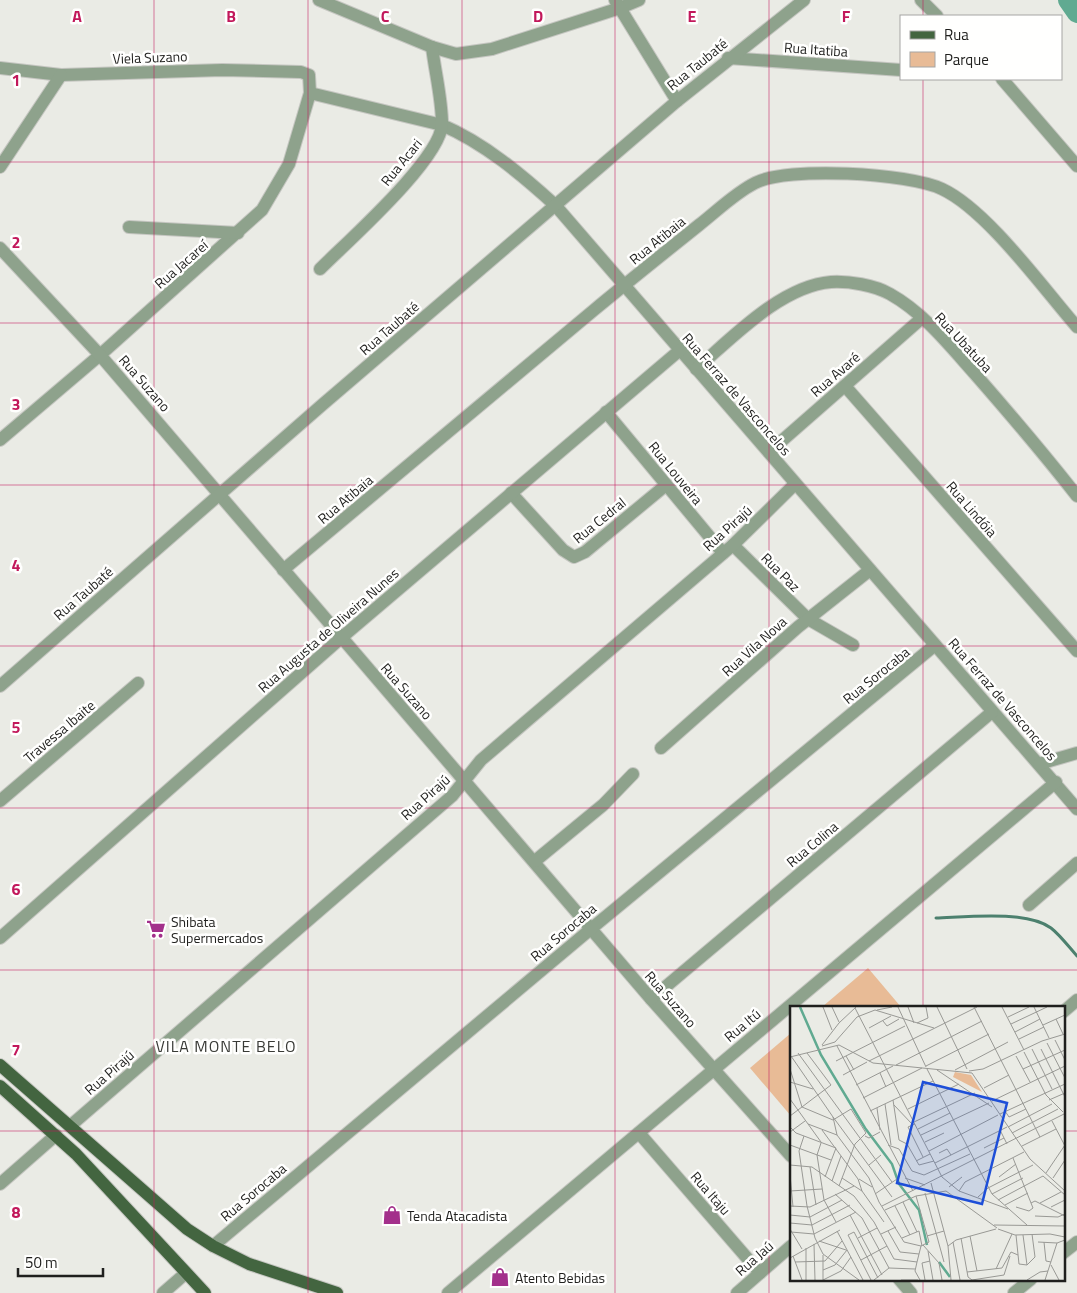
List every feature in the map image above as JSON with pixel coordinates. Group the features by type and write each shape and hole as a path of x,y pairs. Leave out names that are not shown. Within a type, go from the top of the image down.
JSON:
{"main road":[{"path":"0,1064 187,1229 213,1246 276,1274 337,1293"},
{"path":"0,1086 56,1135 205,1293"}],"street":[{"path":"319,0 432,48 456,54 471,53 618,4 638,0"},
{"name":"Rua Taubaté","path":"0,686 677,100 804,0"},
{"path":"921,0 937,15"},
{"path":"618,4 677,100"},
{"path":"432,48 442,125"},
{"name":"Rua Itatiba","path":"728,58 900,70"},
{"name":"Viela Suzano","path":"0,68 60,75 222,70 301,72 307,73 311,78 310,93"},
{"path":"0,167 60,75"},
{"path":"1003,80 1077,166"},
{"name":"Rua Ferraz de Vasconcelos","path":"310,93 442,125 458,132 491,154 555,205 992,712 1056,782 1077,809"},
{"name":"Rua Jacareí","path":"0,440 100,355 262,210 289,164 310,93"},
{"name":"Rua Acari","path":"320,269 398,191 435,142 442,125"},
{"name":"Rua Atibaia","path":"284,570 624,286 754,183 776,175 798,173 889,177 939,187 953,195 984,220 1077,327"},
{"path":"129,227 238,233"},
{"name":"Rua Suzano","path":"0,248 100,355 341,638 535,861 651,999 790,1155"},
{"name":"Rua Ubatuba","path":"696,369 758,315 788,297 830,282 848,282 889,294 936,330 1032,440 1077,496"},
{"name":"Rua Avaré","path":"769,452 922,318"},
{"name":"Rua Augusta de Oliveira Nunes","path":"0,938 341,638 680,350"},
{"name":"Rua Lindóia","path":"845,386 1077,651"},
{"name":"Rua Louveira","path":"606,412 723,553"},
{"name":"Rua Pirajú","path":"70,1126 444,802 481,760 733,545 796,484"},
{"name":"Rua Cedral","path":"511,493 563,550 574,557 585,552 666,485"},
{"name":"Rua Paz","path":"733,545 808,620 853,645"},
{"name":"Rua Vila Nova","path":"661,748 808,620 870,570"},
{"name":"Rua Sorocaba","path":"213,1246 592,928 935,645"},
{"name":"Travessa Ibaite","path":"0,801 138,683"},
{"name":"Rua Colina","path":"651,999 992,712"},
{"path":"1039,764 1076,754"},
{"path":"535,861 603,805 633,774"},
{"name":"Rua Itú","path":"448,1293 1056,782"},
{"path":"1029,904 1077,863"},
{"path":"1064,1011 1077,1000"},
{"name":"Rua Itaju","path":"639,1133 760,1273"},
{"path":"0,1184 56,1135"},
{"path":"1064,1252 1077,1242"},
{"name":"Rua Jaú","path":"737,1293 790,1247"},
{"path":"163,1293 186,1274"},
{"path":"900,1280 911,1293"},
{"path":"1014,1293 1030,1280"}],"green space":[{"path":"868,968 900,1006 823,1006"},
{"path":"790,1034 790,1115 750,1068"}],"waterway":[{"path":"1068,0 1077,13"},
{"path":"936,918 995,916 1040,922 1051,928 1077,956"}],"place":[{"name":"Shibata Supermercados","path":"156,929"},
{"name":"Tenda Atacadista","path":"392,1215"},
{"name":"Atento Bebidas","path":"500,1277"}],"district":[{"name":"VILA MONTE BELO","path":"226,1046"}]}
